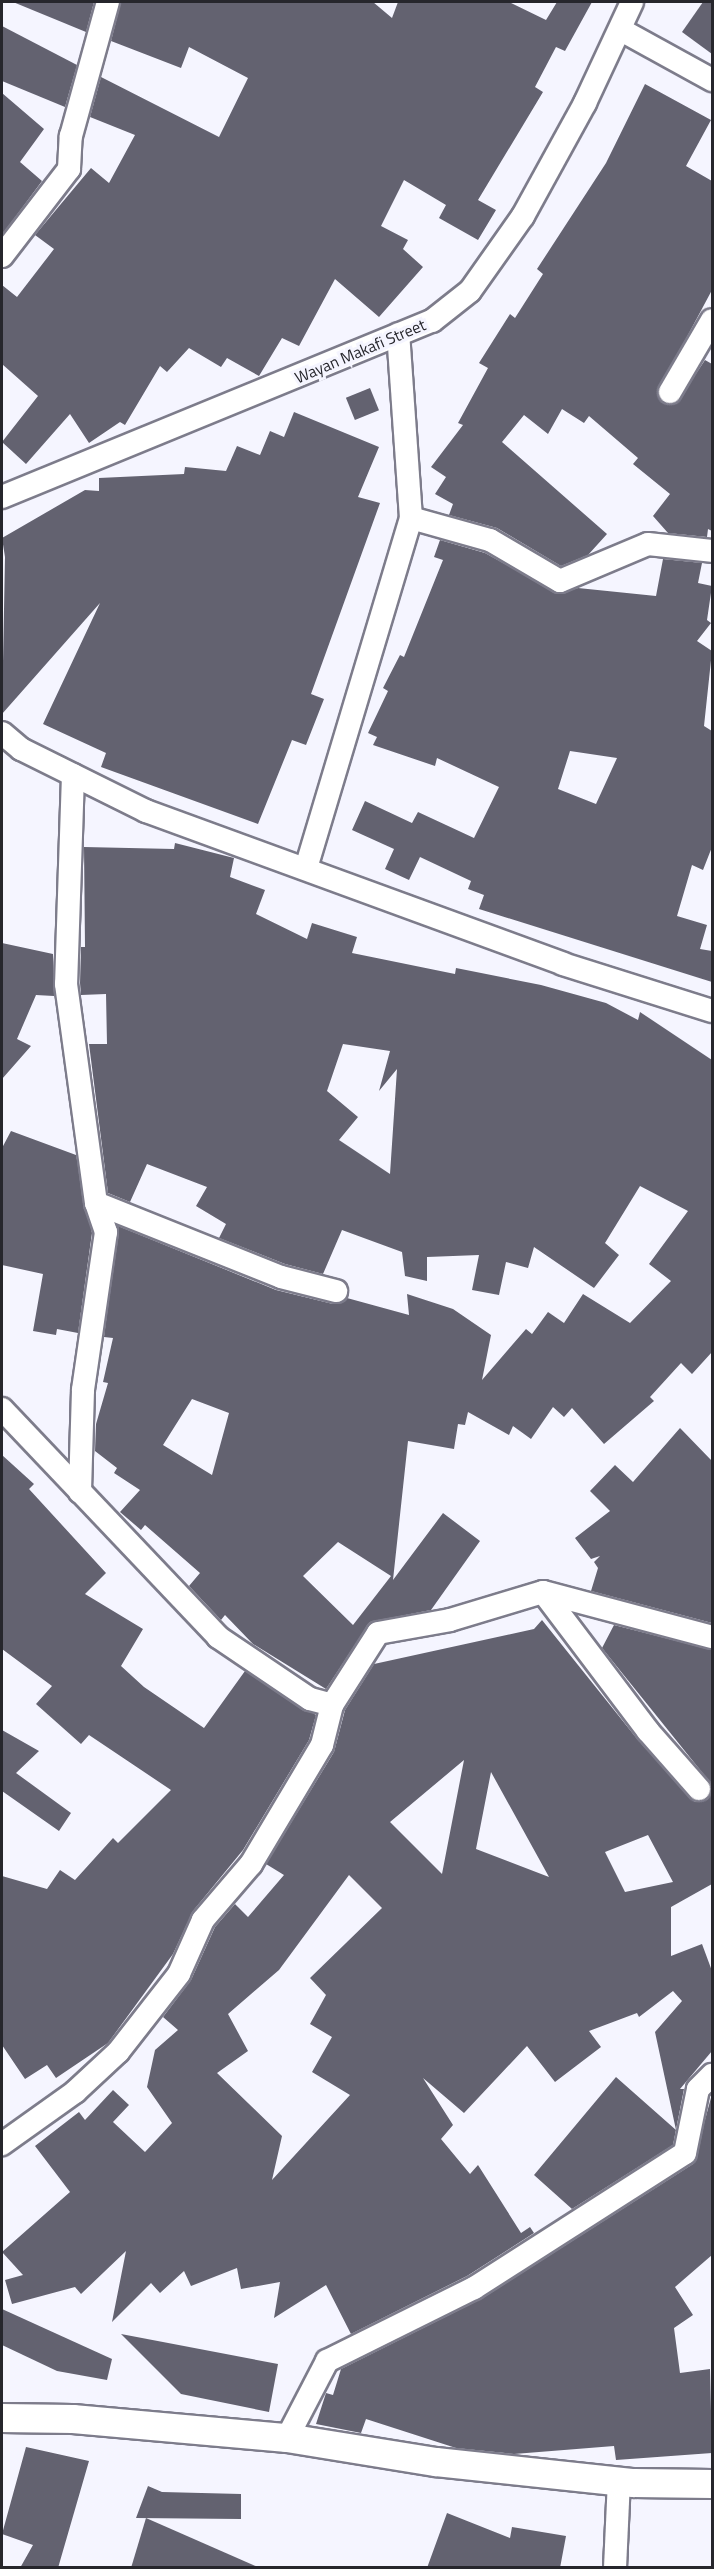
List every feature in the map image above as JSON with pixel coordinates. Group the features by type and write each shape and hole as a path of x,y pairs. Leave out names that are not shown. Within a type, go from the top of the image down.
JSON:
{"street":[{"path":"2,256 69,169 71,136 108,2"},
{"name":"Wayan Makafi Street","path":"2,497 432,321 470,291 523,216 621,30 632,2"},
{"path":"621,30 712,80"},
{"path":"670,392 712,320"},
{"path":"306,868 411,518 398,334"},
{"path":"411,518 490,540 560,581 648,544 712,551"},
{"path":"2,733 73,775 146,811 563,964 712,1011"},
{"path":"73,775 66,984 96,1203 106,1232 83,1390 80,1492"},
{"path":"96,1203 281,1277 336,1291"},
{"path":"2,1409 218,1637 310,1699 332,1705"},
{"path":"543,1592 648,1731 699,1789"},
{"path":"2,2144 75,2092 118,2052 179,1974 203,1920 251,1864 322,1745 332,1705 378,1633 450,1620 543,1592 712,1636"},
{"path":"287,2438 327,2361 474,2288 685,2153 698,2089 712,2075"},
{"path":"2,2418 73,2419 287,2438 436,2462 620,2481 712,2484"},
{"path":"615,2568 620,2481"}],"building":[{"path":"13,2 94,2 86,32"},
{"path":"121,2 373,2 392,18 398,2 509,2 546,20 557,2 592,2 565,51 556,47 535,87 543,92 478,200 496,210 478,240 439,218 446,205 404,180 381,226 408,240 403,249 423,267 379,317 335,279 299,346 282,338 259,376 227,358 221,367 189,348 167,372 160,366 125,425 120,422 89,443 70,414 26,464 2,442 38,396 2,364 2,285 17,297 54,249 35,235 91,168 109,183 135,135 90,117 101,77 219,137 248,78 189,47 181,68 111,41"},
{"path":"703,2 712,2 712,54 682,32"},
{"path":"2,26 77,65 65,107 2,81"},
{"path":"645,84 711,120 686,166 712,181 712,290 657,393 663,403 676,404 705,360 712,364 712,531 708,529 707,537 668,533 653,516 670,494 633,464 638,458 589,416 584,423 562,409 548,434 524,415 502,442 607,534 588,555 561,566 497,528 449,515 453,504 435,494 446,477 431,467 463,425 458,423 488,368 479,363 510,314 515,318 543,274 537,269 606,163"},
{"path":"2,93 44,129 20,162 42,181 2,235"},
{"path":"370,388 379,410 355,420 346,398"},
{"path":"294,412 379,447 358,497 380,503 311,694 324,699 306,745 292,740 258,824 101,767 106,753 43,724 100,603 2,714 5,557 2,538 85,490 99,491 99,478 184,474 185,467 226,471 237,446 260,455 270,431 284,437"},
{"path":"440,540 485,553 559,594 578,588 656,596 663,559 702,563 698,583 712,586 707,620 711,623 697,641 712,651 704,726 712,731 712,847 703,870 692,865 677,916 707,925 700,949 712,951 712,982 479,909 484,895 468,889 471,881 420,857 409,880 385,869 394,849 352,830 365,801 412,823 418,812 474,838 499,787 437,758 435,766 373,745 377,737 368,733 388,691 383,688 400,655 404,657 443,560 434,557","holes":["570,751 617,758 596,804 558,789"]},
{"path":"175,843 234,858 230,877 265,890 256,914 307,939 312,923 357,937 352,953 455,974 456,968 541,985 606,1003 638,1020 640,1012 712,1060 712,1352 692,1374 681,1363 650,1397 654,1401 604,1444 572,1408 564,1417 553,1407 531,1439 513,1426 509,1435 468,1412 465,1425 458,1424 454,1449 408,1441 393,1580 443,1513 480,1541 431,1610 370,1622 326,1689 253,1644 225,1615 221,1620 189,1586 200,1573 145,1525 141,1530 120,1512 140,1490 114,1473 117,1468 95,1451 96,1424 108,1383 103,1382 113,1338 104,1337 118,1226 276,1290 333,1304 347,1298 409,1315 407,1294 453,1309 491,1335 482,1380 526,1329 532,1334 548,1312 564,1323 583,1294 630,1323 671,1281 649,1264 688,1211 640,1186 605,1243 619,1255 594,1288 534,1247 528,1268 506,1262 499,1295 472,1290 479,1255 427,1257 427,1281 405,1276 402,1252 342,1230 323,1274 285,1264 219,1238 226,1224 196,1206 207,1187 147,1164 130,1202 108,1193 89,1044 107,1044 106,994 81,995 80,983 81,947 85,947 84,847 174,849","holes":["343,1044 390,1051 379,1091 397,1069 390,1174 339,1140 358,1117 327,1091","192,1399 229,1413 212,1475 163,1445","338,1542 391,1576 353,1625 303,1576"]},
{"path":"2,943 53,954 54,996 36,995 17,1039 31,1046 2,1079"},
{"path":"11,1131 76,1155 92,1233 78,1333 57,1329 56,1335 33,1331 43,1274 2,1265 2,1148"},
{"path":"680,1428 712,1461 712,1623 591,1591 598,1568 594,1562 600,1556 591,1559 575,1538 610,1511 590,1491 615,1465 633,1482"},
{"path":"2,1455 34,1484 29,1489 106,1573 85,1594 143,1629 121,1666 144,1687 204,1728 245,1671 316,1715 309,1740 243,1850 193,1911 173,1954 108,2043 56,2078 47,2065 25,2079 2,2045 2,1876 47,1889 60,1870 75,1880 113,1838 118,1843 171,1790 89,1735 81,1744 36,1704 52,1686 2,1649"},
{"path":"542,1620 638,1740 695,1802 708,1799 709,1781 602,1648 614,1625 712,1650 712,1884 671,1907 671,1956 702,1944 712,1971 712,2051 680,2089 684,2089 676,2130 655,2032 682,2001 673,1991 639,2017 637,2013 589,2031 601,2047 555,2082 527,2046 464,2113 423,2078 453,2125 441,2139 470,2174 478,2165 521,2233 530,2227 534,2233 467,2276 351,2334 326,2285 274,2318 280,2282 241,2289 237,2268 191,2286 184,2271 160,2293 151,2283 112,2322 126,2251 81,2294 75,2287 12,2304 5,2280 23,2275 2,2252 70,2192 35,2146 79,2112 85,2120 113,2090 129,2105 113,2122 145,2152 172,2123 147,2087 155,2050 178,2030 163,2017 191,1980 215,1927 235,1904 248,1917 284,1875 266,1864 334,1752 345,1710 374,1664 534,1629","holes":["464,1760 442,1874 390,1822","491,1772 549,1877 476,1849","648,1835 673,1882 625,1892 605,1852","349,1875 382,1908 310,1978 326,1995 310,2024 332,2037 312,2072 350,2095 272,2180 282,2136 217,2073 248,2051 228,2014 279,1970"]},
{"path":"2,1730 39,1751 16,1773 71,1813 59,1831 2,1791"},
{"path":"616,2077 676,2130 673,2145 572,2209 534,2175"},
{"path":"712,2094 712,2255 675,2287 693,2315 674,2328 680,2373 710,2369 712,2453 616,2460 614,2446 514,2454 456,2448 366,2419 361,2433 316,2424 326,2393 333,2395 341,2369 481,2299 693,2164"},
{"path":"2,2309 112,2359 107,2380 57,2371 2,2345"},
{"path":"121,2334 278,2364 269,2412 181,2394"},
{"path":"26,2447 89,2461 58,2568 20,2568 33,2545 2,2534"},
{"path":"148,2486 162,2492 241,2494 241,2519 136,2518"},
{"path":"447,2513 510,2538 512,2527 566,2536 560,2568 427,2568"},
{"path":"146,2518 260,2568 131,2568"}]}
